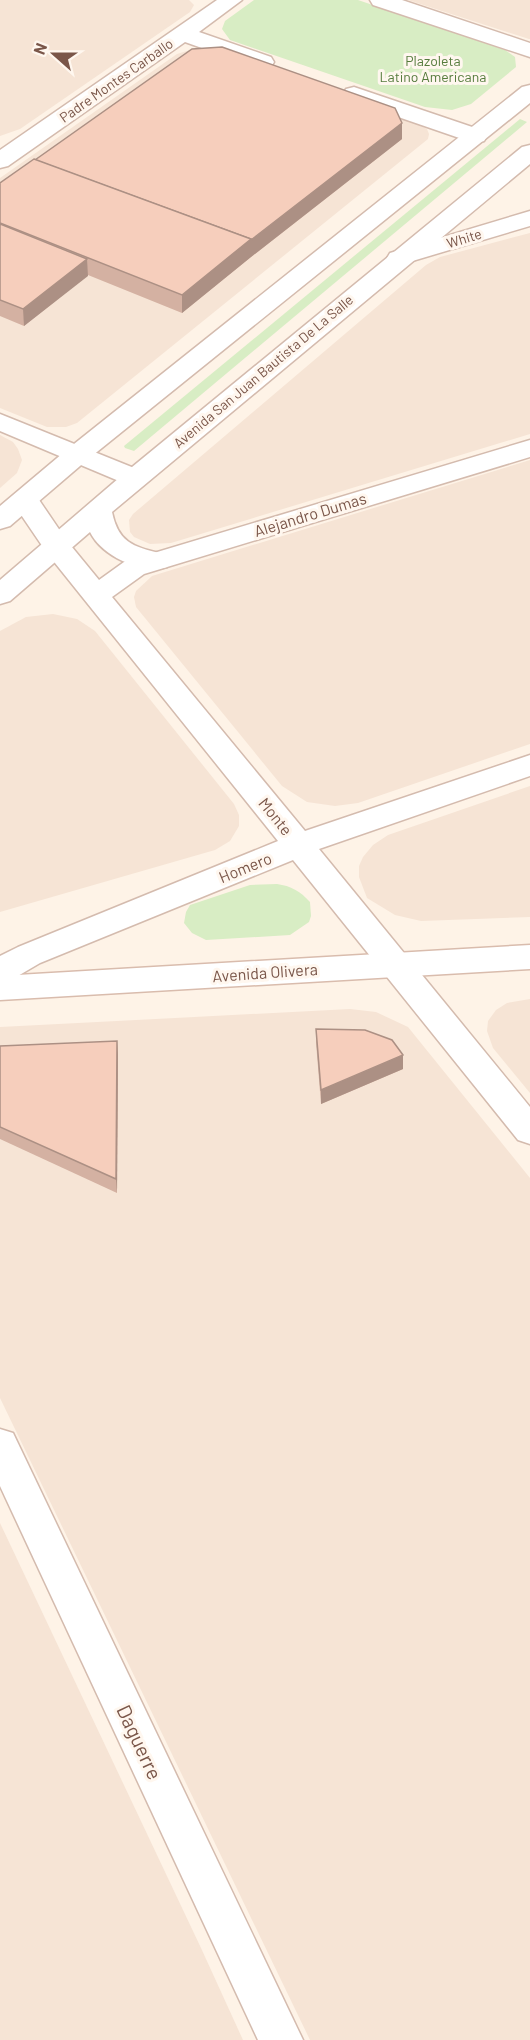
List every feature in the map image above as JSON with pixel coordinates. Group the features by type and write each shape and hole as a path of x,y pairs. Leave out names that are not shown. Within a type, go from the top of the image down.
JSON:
{"street":[{"name":"Padre Montes Carballo","path":"1,159 231,0"},
{"path":"381,0 530,50"},
{"path":"183,34 284,69"},
{"path":"329,85 476,136"},
{"path":"0,520 78,454 529,93"},
{"name":"Avenida San Juan Bautista De La Salle","path":"0,595 135,478 530,152"},
{"name":"White","path":"399,258 530,218"},
{"path":"0,422 135,478"},
{"name":"Alejandro Dumas","path":"97,594 134,568 530,448"},
{"name":"Monte","path":"25,500 57,547 530,1131"},
{"path":"98,510 101,529 107,541 128,553 157,561"},
{"name":"Homero","path":"0,971 29,955 300,845 530,765"},
{"name":"Avenida Olivera","path":"0,988 530,957"},
{"name":"Daguerre","path":"0,1444 281,2040"}],"shaded area":[{"path":"0,0 189,0 194,5 190,12 20,129 0,136"},
{"path":"408,0 530,0 530,39 529,39"},
{"path":"193,49 207,50 417,124 427,129 428,139 77,423 66,427 47,427 0,408 0,178 177,54"},
{"path":"530,233 530,434 171,543 150,544 134,537 130,532 129,520 133,514 426,265 440,257"},
{"path":"0,435 13,442 22,460 17,473 0,488"},
{"path":"530,460 530,744 358,803 335,806 307,802 282,786 136,607 134,597 136,591 152,576"},
{"path":"53,614 77,619 95,631 234,804 239,815 239,826 230,841 215,850 0,912 0,631 26,617"},
{"path":"530,786 530,917 421,921 395,915 367,898 359,877 359,866 373,845 388,835"},
{"path":"530,999 530,1093 493,1048 487,1031 488,1021 496,1010 507,1003"},
{"path":"350,1009 376,1012 408,1027 530,1178 530,2040 310,2040 0,1398 0,1027"},
{"path":"0,1523 201,1948 243,2040 0,2040"}],"green space":[{"name":"Plazoleta Latino Americana","path":"254,0 358,0 505,50 515,57 516,67 471,104 452,110 425,107 230,40 222,29 225,21"},
{"path":"520,119 527,122 134,451 125,448 124,446"},
{"path":"277,884 295,890 310,902 309,922 290,935 206,940 192,933 184,923 190,905 250,885"}],"building":[{"path":"222,47 395,108 402,123 251,240 35,160 192,49"},
{"path":"34,159 251,239 182,295 0,223 0,183"},
{"path":"0,224 87,259 23,309 0,300"},
{"path":"316,1029 365,1030 392,1040 403,1055 321,1090"},
{"path":"117,1041 116,1179 0,1127 0,1046"}]}
